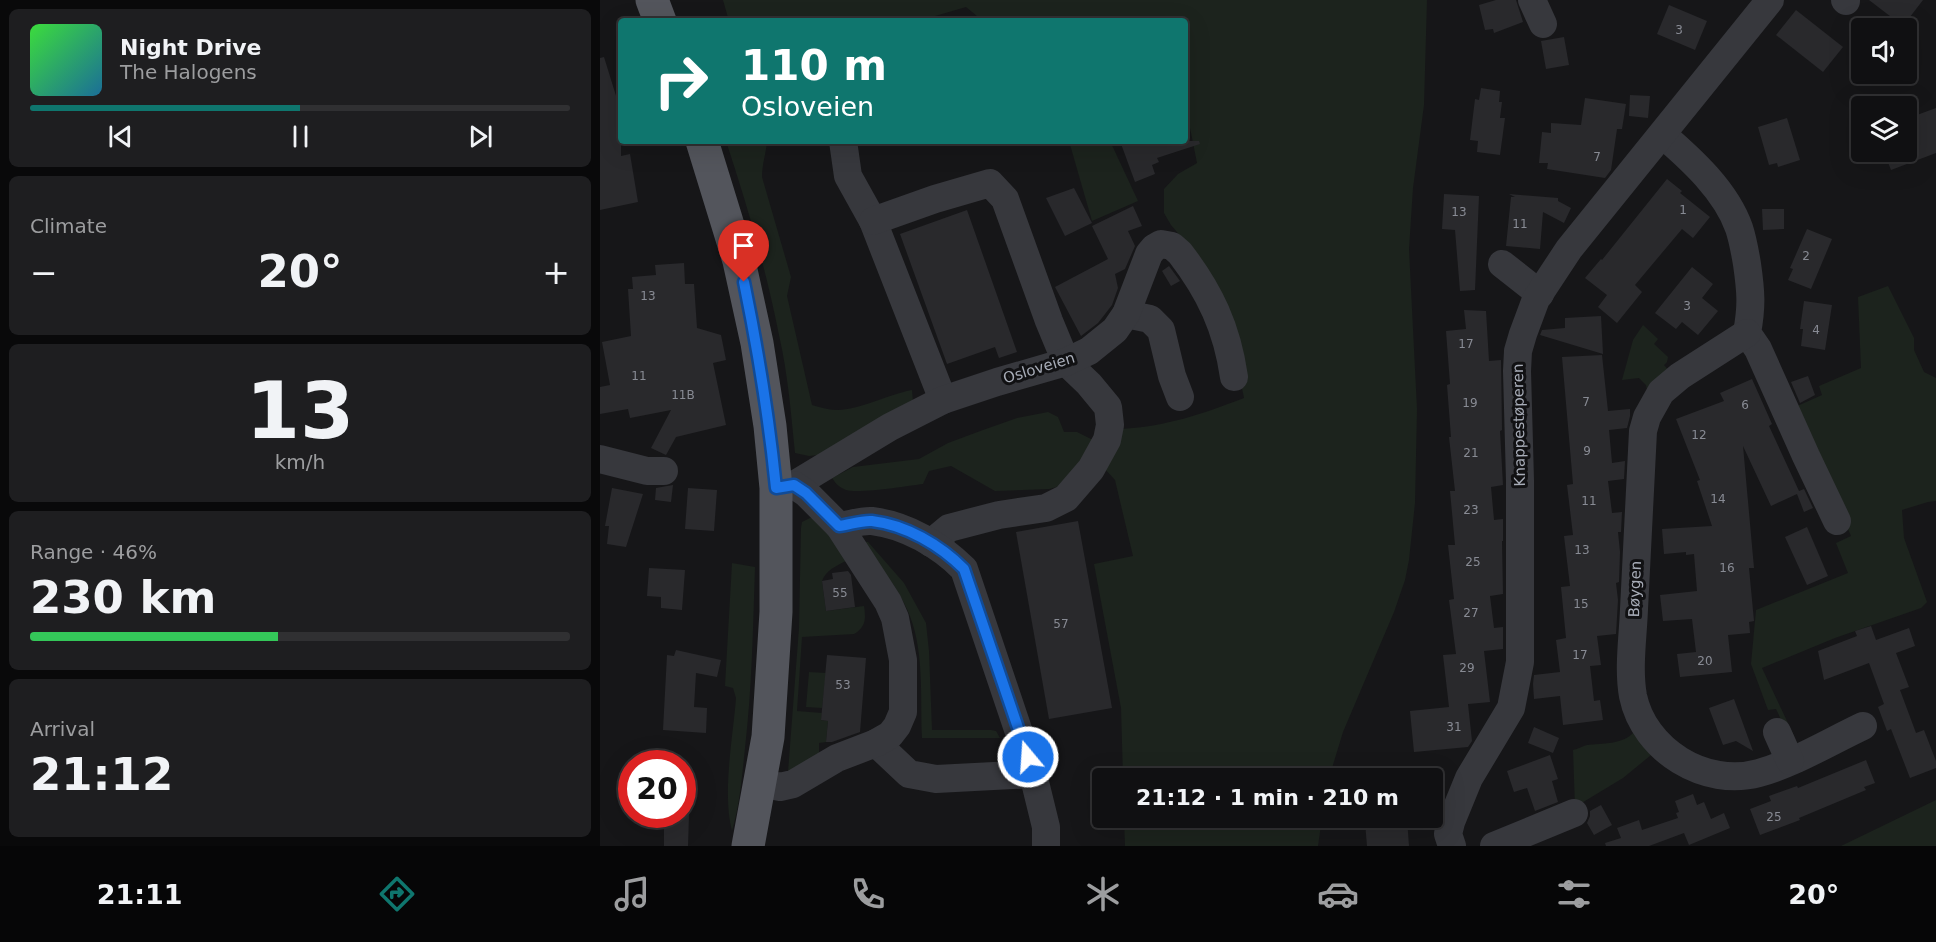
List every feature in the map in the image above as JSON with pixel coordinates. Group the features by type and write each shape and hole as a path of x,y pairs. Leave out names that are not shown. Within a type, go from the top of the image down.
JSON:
{"main road":[{"path":"652,0 659,18"},
{"path":"703,144 739,261 757,343 770,426 785,487 768,737 747,846"}],"street":[{"name":"Knappestøperen","path":"1452,846 1448,834 1451,822 1469,778 1511,708 1520,662 1520,481 1517,371 1522,334 1540,294 1569,249 1663,135 1758,4"},
{"path":"1663,135 1712,183 1728,205 1739,226 1745,246 1752,292 1747,333 1758,349 1837,521"},
{"path":"843,144 848,176 873,221 943,400"},
{"path":"873,221 990,183 1005,199 1066,362 1089,384 1108,407 1110,425 1107,440 1091,469 1066,498 1046,508 999,515 949,528 931,543"},
{"name":"Osloveien","path":"785,487 943,400 1066,362 1089,351 1115,330 1126,314 1149,255 1161,244 1172,246 1186,261 1218,315 1228,343 1234,377"},
{"path":"1502,264 1540,294"},
{"path":"1126,314 1150,319 1161,330 1172,376 1180,397"},
{"name":"Bøygen","path":"1747,333 1680,376 1661,392 1647,417 1643,431 1631,676 1639,714 1650,734 1663,750 1702,771 1723,776 1758,773 1790,761 1863,726"},
{"path":"600,459 647,471 664,471"},
{"path":"760,783 780,787 793,784 837,758 876,743 890,735 903,712 903,660 895,618 888,602 839,526 806,493 785,487"},
{"path":"839,526 870,520 898,528 948,553 964,569 1033,774 1046,827 1046,846"},
{"path":"1777,732 1790,761"},
{"path":"876,743 909,774 936,779 1033,774"},
{"path":"1494,846 1574,813"}],"shaded area":[{"path":"723,0 1427,0 1424,105 1413,188 1409,249 1417,409 1415,503 1409,560 1394,612 1343,732 1332,768 1123,768 1121,708 1094,564 1133,556 1115,480 1103,467 1122,429 1155,425 1184,418 1244,398 1229,324 1182,238 1164,213 1164,189 1178,174 1197,163 1190,128 1188,128 1188,18 979,18 966,7 928,18 728,18"},
{"path":"727,144 767,144 762,177 791,277 787,296 812,405 830,410 844,410 912,390 913,402 818,455 795,453 787,379 774,310 756,237"},
{"path":"1070,144 1111,144 1138,201 1092,221"},
{"path":"1888,286 1914,338 1914,350 1924,372 1936,378 1936,501 1902,510 1904,538 1927,602 1921,608 1835,638 1762,668 1795,738 1788,734 1776,709 1768,710 1751,664 1756,610 1848,573 1836,543 1851,536 1795,407 1822,395 1819,386 1861,368 1858,297"},
{"path":"1643,325 1658,339 1654,344 1668,357 1664,365 1669,371 1647,390 1646,385 1639,378 1622,380 1633,340"},
{"path":"1048,412 1058,417 1064,432 1077,432 1099,443 1071,483 1049,489 995,491 951,466 929,471 923,484 883,489 846,490 832,478 853,467 919,459 948,443 983,430 1017,418"},
{"path":"812,517 822,519 846,561 829,571 822,581 826,611 864,606 865,618 861,628 854,634 802,637 797,711 822,713 821,720 828,721 826,742 819,743 819,760 788,772 799,628 801,528 802,522"},
{"path":"862,542 868,542 904,583 926,623 932,730 991,730 996,731 1000,738 922,738 919,656 913,624 897,592"},
{"path":"732,563 755,567 747,725 740,790 732,831 728,783 736,698 733,688 725,686"},
{"path":"809,672 826,673 822,708 806,707"},
{"path":"1634,732 1651,755 1623,778 1575,807 1573,750 1587,745 1618,741"},
{"path":"1936,800 1936,846 1841,846"},
{"path":"1124,828 1321,828 1318,846 1125,846"}],"building":[{"path":"1496,0 1516,0 1523,22 1494,33 1493,29 1485,30 1479,5"},
{"path":"1869,0 1923,0 1909,18 1893,18"},
{"path":"1669,5 1707,21 1695,50 1657,34"},
{"path":"1796,10 1843,47 1823,72 1776,35"},
{"path":"1564,37 1569,65 1546,69 1541,41"},
{"path":"604,57 618,102 618,144 621,144 621,156 630,154 638,202 600,210 600,58"},
{"path":"1481,88 1500,91 1499,102 1502,102 1500,118 1505,118 1500,155 1477,152 1478,141 1470,140 1475,99 1479,100"},
{"path":"1630,95 1650,96 1648,118 1629,116"},
{"path":"1585,98 1626,104 1622,129 1617,129 1611,170 1605,178 1547,169 1548,163 1539,163 1542,132 1551,133 1551,123 1581,125"},
{"path":"1936,108 1936,153 1917,160 1917,115"},
{"path":"1787,118 1800,160 1778,167 1777,163 1769,165 1758,127"},
{"path":"1188,141 1199,141 1200,144 1157,158 1159,162 1152,165 1155,174 1135,182 1121,144 1188,144"},
{"path":"1888,162 1912,162 1891,170"},
{"path":"1667,179 1682,191 1680,193 1710,217 1693,238 1682,229 1635,285 1642,292 1617,323 1598,307 1607,295 1585,278"},
{"path":"1074,188 1092,223 1065,236 1046,198"},
{"path":"1444,194 1479,196 1475,290 1460,291 1455,230 1442,229"},
{"path":"1509,194 1558,198 1558,201 1571,208 1564,223 1543,212 1540,249 1506,246 1511,197 1515,197"},
{"path":"1133,206 1142,226 1128,231 1135,246 1125,269 1115,274 1118,288 1112,305 1098,323 1081,336 1055,287 1108,259 1092,226"},
{"path":"1762,209 1784,209 1784,229 1763,230"},
{"path":"967,210 1017,352 999,358 995,347 947,364 900,234"},
{"path":"1807,229 1832,239 1811,289 1788,280 1793,269 1790,268"},
{"path":"684,263 685,284 694,284 697,328 721,335 726,360 713,363 726,425 676,437 666,455 651,448 671,410 630,418 628,409 600,414 600,387 610,385 602,342 631,336 628,289 633,289 632,277 656,275 655,265"},
{"path":"1169,266 1180,281 1171,286 1162,271"},
{"path":"1692,267 1713,284 1702,298 1718,311 1698,335 1682,322 1676,329 1655,313"},
{"path":"1804,301 1832,305 1825,350 1801,346 1803,329 1800,329"},
{"path":"1464,310 1486,311 1489,361 1501,360 1502,430 1500,431 1503,485 1491,487 1494,520 1503,519 1503,594 1490,596 1494,628 1503,627 1503,649 1484,651 1490,702 1468,704 1472,741 1468,747 1414,752 1410,711 1449,707 1443,655 1456,654 1449,600 1454,599 1448,545 1455,545 1450,491 1455,491 1449,437 1451,437 1447,385 1450,384 1446,331 1466,329"},
{"path":"1601,316 1603,354 1540,335 1542,330 1565,328 1565,318"},
{"path":"1602,355 1608,411 1630,409 1627,428 1609,430 1612,463 1625,461 1624,479 1608,481 1612,513 1622,512 1621,532 1618,532 1620,552 1619,582 1616,583 1618,600 1616,634 1597,636 1601,665 1590,666 1594,701 1600,700 1603,720 1563,725 1560,696 1534,699 1533,684 1534,675 1560,672 1556,640 1566,638 1561,587 1570,586 1564,536 1573,535 1567,485 1573,484 1562,357"},
{"path":"1808,376 1815,395 1800,403 1791,382"},
{"path":"1752,379 1772,424 1769,426 1799,491 1804,489 1813,508 1804,512 1797,494 1771,506 1743,446 1754,568 1749,568 1754,621 1749,622 1750,633 1728,635 1732,672 1680,677 1677,654 1696,652 1692,619 1663,621 1660,595 1697,591 1694,554 1686,555 1686,552 1664,554 1662,529 1712,526 1697,481 1700,480 1676,419 1724,401 1720,393"},
{"path":"673,485 671,502 655,500 656,488"},
{"path":"612,488 643,494 626,547 607,544 609,526 605,526"},
{"path":"688,488 717,490 714,531 685,529"},
{"path":"1078,521 1112,708 1049,719 1016,532"},
{"path":"1807,527 1828,576 1807,585 1785,537"},
{"path":"649,568 685,570 682,610 661,608 661,597 647,596"},
{"path":"848,571 851,575 855,607 826,611 822,581 833,579 832,573"},
{"path":"1871,626 1876,640 1909,628 1915,646 1896,653 1909,687 1900,690 1916,733 1924,730 1936,761 1936,768 1910,778 1891,729 1887,731 1878,707 1884,704 1869,663 1824,680 1818,651 1857,636 1855,631"},
{"path":"676,650 721,660 717,677 696,673 694,707 707,708 706,733 663,730 667,655 674,656"},
{"path":"827,655 866,658 860,732 832,742 826,742 828,721 821,720"},
{"path":"1734,699 1753,751 1736,741 1723,745 1709,708"},
{"path":"1534,727 1559,738 1553,753 1528,743"},
{"path":"1550,755 1558,779 1552,781 1558,802 1535,811 1527,788 1514,792 1507,771"},
{"path":"1866,760 1875,783 1864,787 1866,790 1799,818 1800,820 1760,835 1750,809 1771,801 1769,796 1797,786 1798,788"},
{"path":"1693,794 1697,805 1704,802 1711,819 1724,813 1730,828 1689,845 1684,833 1649,846 1606,846 1605,843 1621,838 1617,828 1639,820 1642,830 1678,818 1676,813 1679,812 1675,801"},
{"path":"1601,805 1612,825 1594,835 1587,823 1590,811"},
{"path":"664,828 689,828 688,846 664,846"},
{"path":"1366,828 1408,828 1409,846 1367,846"}],"route":[{"path":"744,282 757,343 770,426 776,488 794,485 806,493 839,526 870,520 923,538 948,553 964,569 1028,757"}]}
